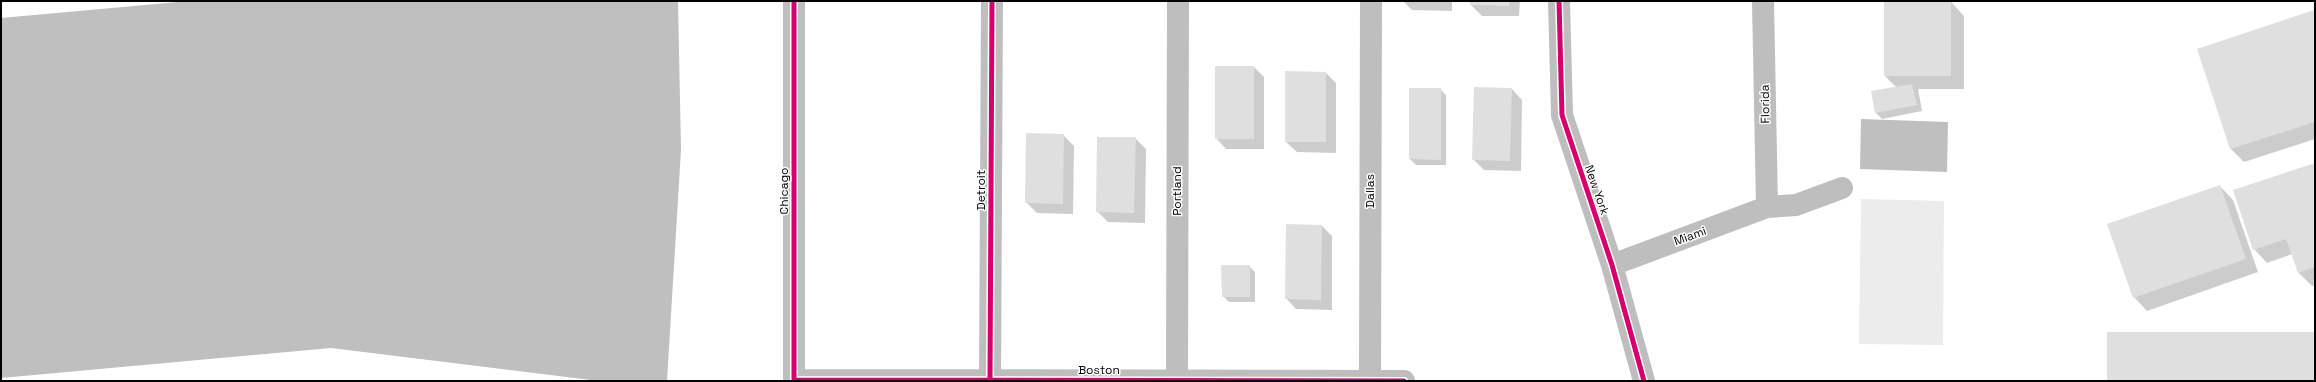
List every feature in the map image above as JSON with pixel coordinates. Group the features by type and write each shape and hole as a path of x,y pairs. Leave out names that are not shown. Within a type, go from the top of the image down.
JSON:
{"street":[{"name":"Chicago","path":"794,1 794,380"},
{"name":"Detroit","path":"990,380 992,1"},
{"name":"Portland","path":"1177,380 1178,1"},
{"name":"Dallas","path":"1370,380 1371,1"},
{"name":"New York","path":"1559,1 1562,115 1612,264 1644,381"},
{"name":"Florida","path":"1763,1 1767,207"},
{"name":"Miami","path":"1612,264 1767,207 1796,205 1842,188"},
{"name":"Boston","path":"794,380 1404,381"}],"shaded area":[{"path":"189,1 678,1 681,150 667,381 599,381 331,348 1,378 1,18"},
{"path":"1861,119 1948,122 1947,172 1860,169"},
{"path":"1861,199 1944,201 1943,345 1859,344"}],"building":[{"path":"1470,1 1509,1 1509,6 1470,5"},
{"path":"1884,1 1951,1 1951,76 1884,76"},
{"path":"2314,10 2315,122 2230,149 2197,49"},
{"path":"1215,66 1254,66 1254,139 1215,139"},
{"path":"1285,71 1326,72 1326,142 1285,142"},
{"path":"1912,84 1917,105 1875,113 1871,91"},
{"path":"1474,87 1512,88 1510,161 1472,160"},
{"path":"1409,88 1441,88 1441,160 1409,159"},
{"path":"1026,133 1064,134 1063,204 1025,203"},
{"path":"1097,137 1136,137 1134,213 1096,212"},
{"path":"2315,163 2315,267 2298,273 2286,239 2253,250 2233,190"},
{"path":"2220,185 2246,259 2133,298 2107,224"},
{"path":"1286,224 1322,225 1321,300 1285,299"},
{"path":"1221,265 1250,265 1250,297 1222,297"},
{"path":"2107,332 2315,332 2315,381 2107,381"}],"cycle path":[{"path":"794,1 794,381"},
{"path":"990,380 992,1"},
{"path":"1559,1 1562,115 1612,265 1644,381"},
{"path":"794,380 1404,381"}]}
